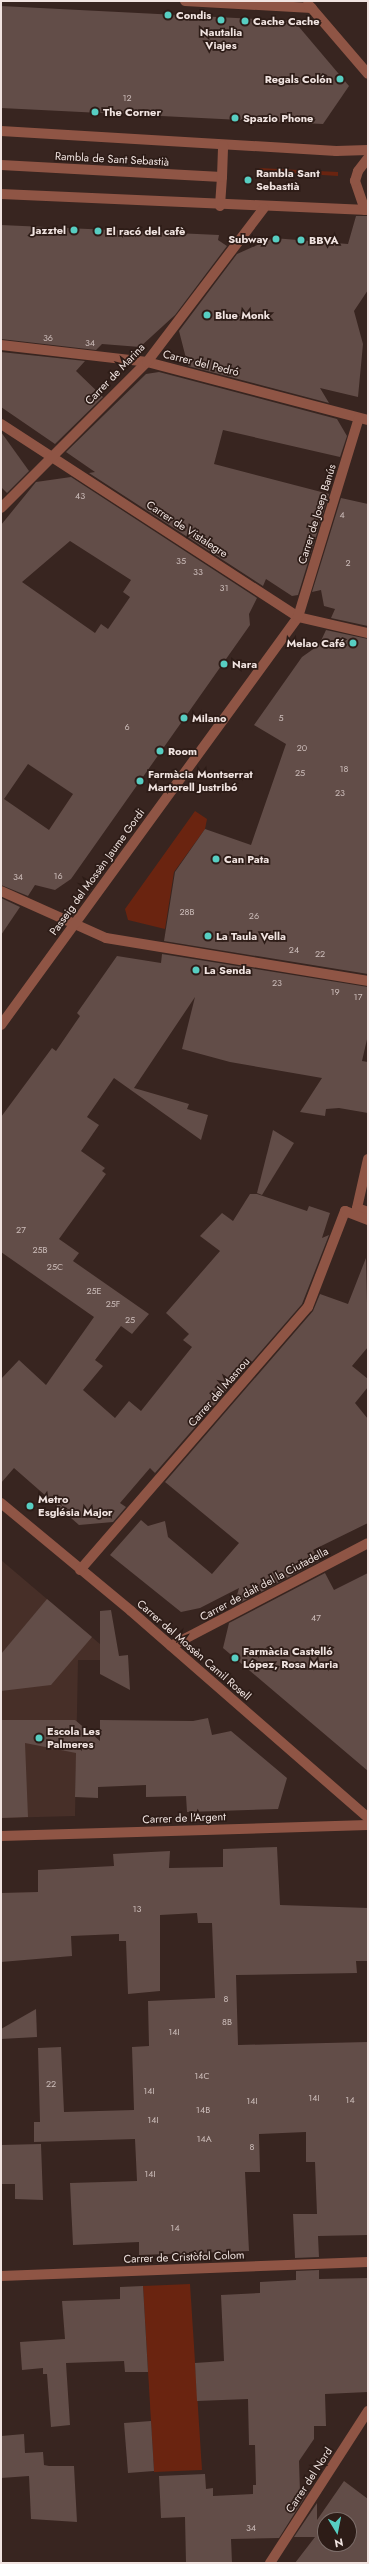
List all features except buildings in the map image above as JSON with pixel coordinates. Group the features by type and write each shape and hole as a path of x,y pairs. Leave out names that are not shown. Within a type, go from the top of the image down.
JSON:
{"street":[{"path":"185,1 308,4 368,73"},
{"name":"Rambla de Sant Sebastià","path":"1,131 224,145 368,150"},
{"path":"220,206 224,145"},
{"path":"1,194 264,208 367,210 355,181 358,171 368,158"},
{"name":"Rambla de Sant Sebastià","path":"1,165 222,177"},
{"name":"Carrer de Marina","path":"1,508 52,454 147,362 264,208"},
{"name":"Carrer del Pedró","path":"1,345 147,362 363,419"},
{"name":"Carrer de Josep Banús","path":"298,616 363,419"},
{"name":"Carrer de Vistalegre","path":"1,424 52,454 298,616 368,633"},
{"name":"Passeig del Mossèn Jaume Gordi","path":"1,1025 298,616"},
{"path":"1,891 106,938 368,981"},
{"path":"368,1159 357,1208 368,1212"},
{"name":"Carrer del Masnou","path":"80,1570 308,1307 345,1212 368,1220"},
{"name":"Carrer del Mossèn Camil Rosell","path":"1,1503 171,1646 368,1818"},
{"name":"Carrer de dalt del la Ciutadella","path":"171,1646 368,1543"},
{"name":"Carrer de l'Argent","path":"1,1836 368,1825"},
{"name":"Carrer de Cristòfol Colom","path":"1,2276 368,2262"},
{"name":"Carrer del Nord","path":"270,2563 368,2411"}],"shaded area":[{"path":"259,168 338,172 338,176 259,171"},
{"path":"195,811 207,819 205,829 174,872 165,929 128,920 125,909"},
{"name":"Escola Les Palmeres","path":"1,1560 100,1644 100,1660 78,1660 75,1816 1,1818"},
{"path":"190,2284 202,2470 154,2472 143,2286"}],"place":[{"name":"Condis","path":"168,15"},
{"name":"Nautalia Viajes","path":"221,20"},
{"name":"Cache Cache","path":"245,21"},
{"name":"Regals Colón","path":"340,79"},
{"name":"The Corner","path":"95,112"},
{"name":"Spazio Phone","path":"235,118"},
{"name":"Rambla Sant Sebastià","path":"248,180"},
{"name":"Jazztel","path":"74,230"},
{"name":"El racó del cafè","path":"98,231"},
{"name":"Subway","path":"276,239"},
{"name":"BBVA","path":"301,240"},
{"name":"Blue Monk","path":"207,315"},
{"name":"Melao Café","path":"353,643"},
{"name":"Nara","path":"224,664"},
{"name":"Milano","path":"184,718"},
{"name":"Room","path":"160,751"},
{"name":"Farmàcia Montserrat Martorell Justribó","path":"140,781"},
{"name":"Can Pata","path":"216,859"},
{"name":"La Taula Vella","path":"208,936"},
{"name":"La Senda","path":"196,970"},
{"name":"Metro Església Major","path":"30,1506"},
{"name":"Farmàcia Castelló López, Rosa Maria","path":"235,1658"},
{"name":"Escola Les Palmeres","path":"39,1738"}]}
